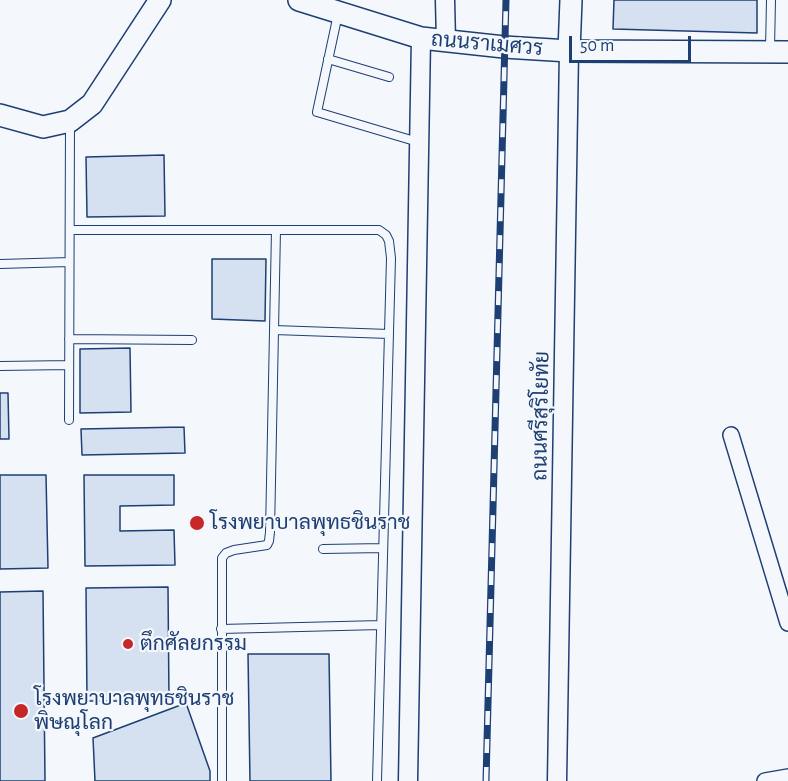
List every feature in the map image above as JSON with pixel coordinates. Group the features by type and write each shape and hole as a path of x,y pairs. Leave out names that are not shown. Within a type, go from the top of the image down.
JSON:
{"main road":[{"path":"0,115 43,127 70,121 92,104 160,0"},
{"name":"ถนนราเมศวร","path":"299,0 421,38 446,41 569,51 779,51"},
{"path":"569,51 571,0"}],"street":[{"path":"446,0 446,41"},
{"path":"408,781 421,38"},
{"name":"ถนนศรีสุริโยทัย","path":"557,781 569,51"},
{"path":"731,435 788,623"},
{"path":"765,781 788,777"}],"lane":[{"path":"771,0 779,51"},
{"path":"339,12 317,112 419,143"},
{"path":"328,59 389,77"},
{"path":"69,420 70,121"},
{"path":"70,230 379,230 386,235 391,258 377,781"},
{"path":"222,781 221,567 223,555 234,550 263,546 269,541 276,230"},
{"path":"0,264 69,262"},
{"path":"274,330 389,334"},
{"path":"69,339 192,340"},
{"path":"0,366 69,365"},
{"path":"323,549 383,548"},
{"path":"221,629 381,625"}],"building":[{"path":"614,0 757,0 757,33 613,29"},
{"path":"164,155 165,216 87,217 86,157"},
{"path":"212,259 266,259 265,321 212,319"},
{"path":"130,348 131,412 80,413 80,349"},
{"path":"0,393 8,393 9,439 0,439"},
{"path":"184,427 185,453 82,455 81,429"},
{"path":"0,475 46,475 48,568 0,569"},
{"path":"84,475 174,475 174,505 120,506 120,531 174,530 175,565 85,566"},
{"name":"ตึกศัลยกรรม","path":"168,587 169,701 87,701 86,588"},
{"path":"43,591 45,781 0,781 0,592"},
{"path":"248,654 329,654 331,781 250,781"},
{"path":"186,703 210,771 210,781 95,781 93,738"}],"railway":[{"path":"486,781 506,0"}],"place":[{"name":"โรงพยาบาลพุทธชินราช","path":"197,523"},
{"name":"ตึกศัลยกรรม","path":"128,644"},
{"name":"โรงพยาบาลพุทธชินราช พิษณุโลก","path":"21,711"}]}
